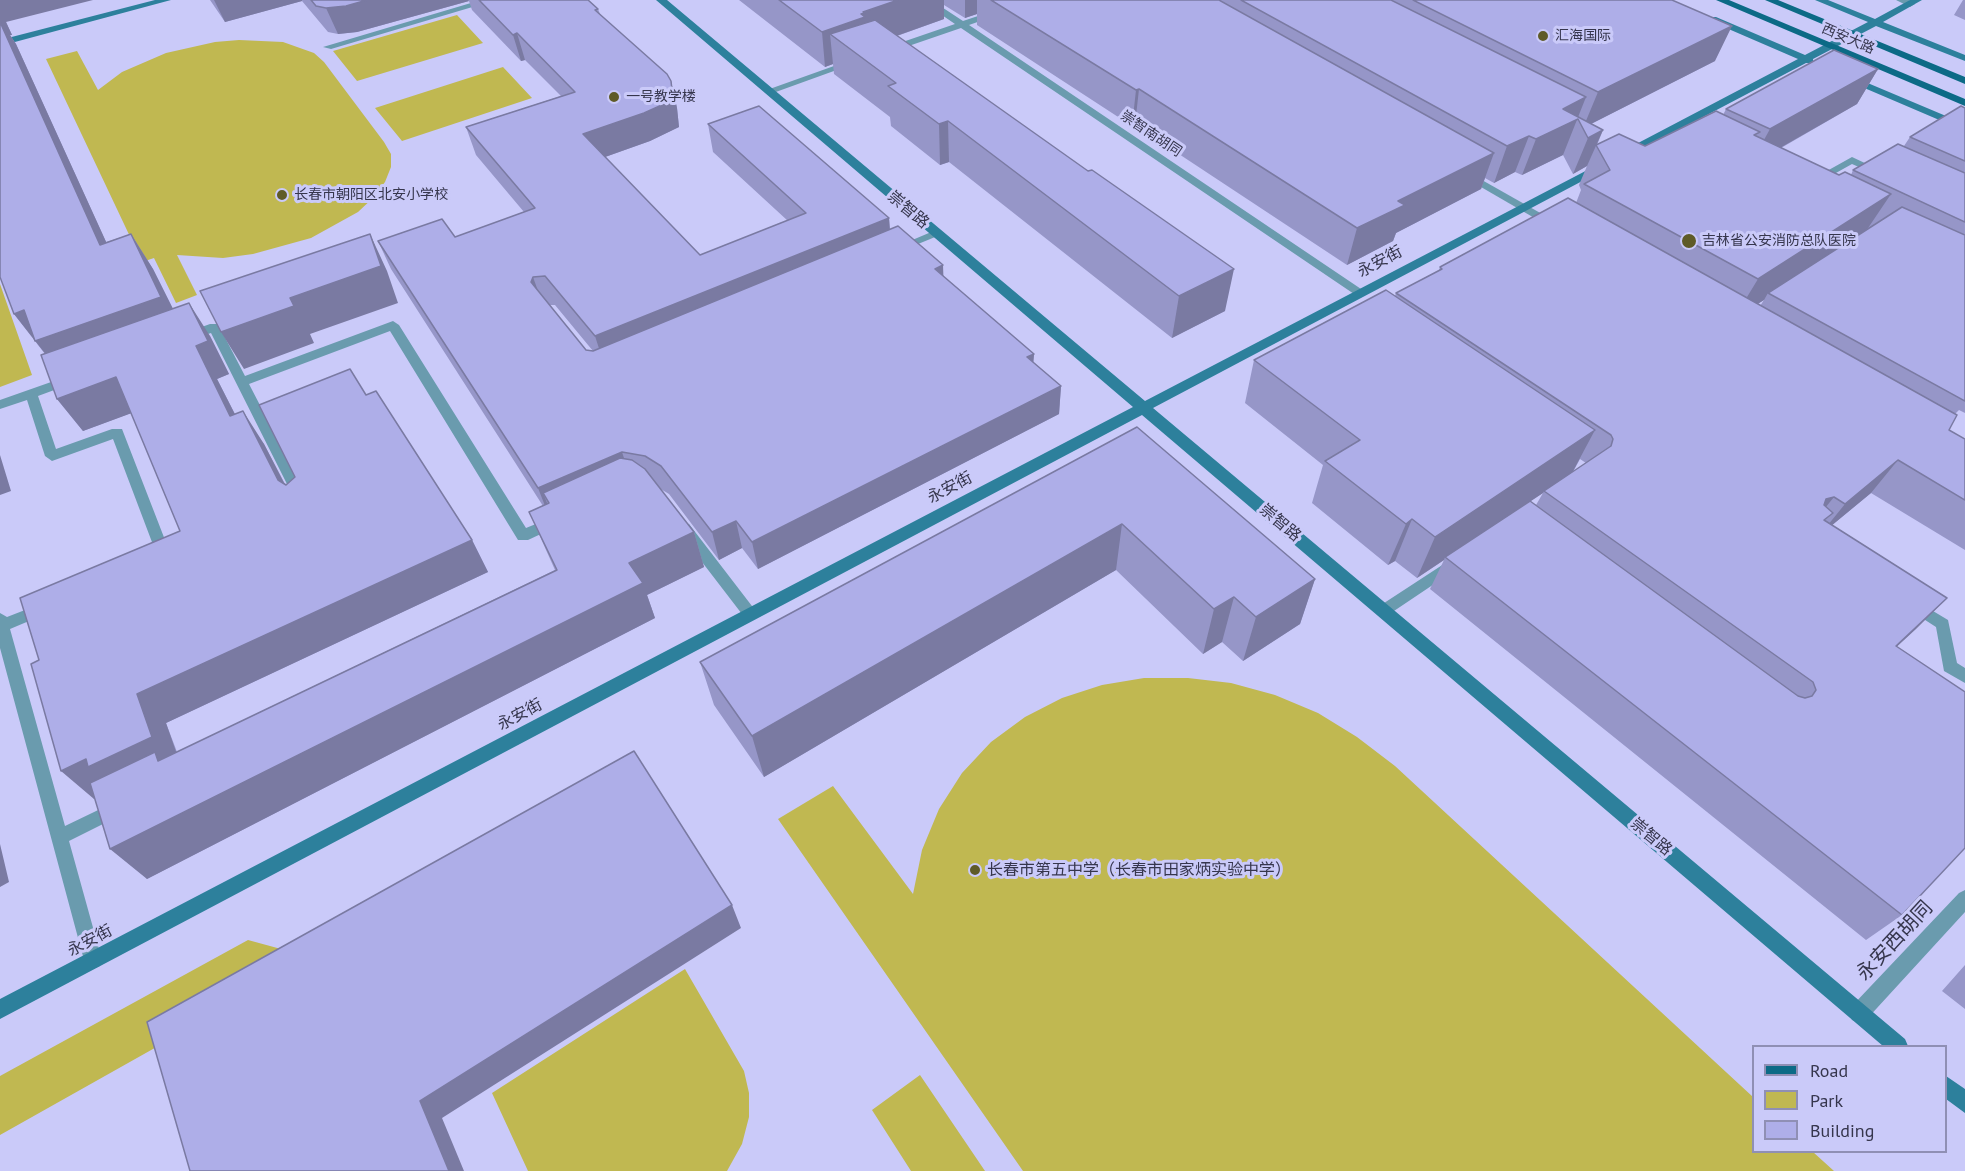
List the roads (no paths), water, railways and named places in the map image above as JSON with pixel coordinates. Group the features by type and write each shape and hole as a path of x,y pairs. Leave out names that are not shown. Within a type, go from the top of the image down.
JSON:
{"main road":[{"name":"西安大路","path":"1721,0 1965,103"},
{"name":"西安大路","path":"1770,0 1965,81"}],"street":[{"path":"328,47 491,0"},
{"name":"崇智路","path":"661,0 1896,1045"},
{"name":"崇智南胡同","path":"925,0 1361,293"},
{"path":"882,52 1035,0"},
{"path":"1820,0 1965,58"},
{"path":"0,43 162,1"},
{"name":"永安街","path":"0,1009 1143,407 1346,306 1361,293 1524,207 1619,152 1674,134 1810,61 1830,46 1909,1"},
{"path":"1701,14 1810,61"},
{"path":"769,91 859,60"},
{"path":"1837,73 1965,128"},
{"path":"1803,187 1852,160 1895,180"},
{"path":"1452,166 1563,230"},
{"path":"882,256 936,233"},
{"path":"242,382 393,325 523,536 566,517"},
{"path":"182,339 214,327 307,510"},
{"path":"0,405 85,374"},
{"path":"31,394 52,456 117,432 165,558 154,562"},
{"path":"677,519 750,614"},
{"path":"1383,611 1466,554"},
{"path":"1904,599 1943,624 1950,666 1965,676"},
{"path":"56,603 1,623 93,960"},
{"path":"60,837 133,801"},
{"name":"永安西胡同","path":"1859,1013 1965,899"},
{"path":"1947,1087 1965,1103"}],"place":[{"name":"汇海国际","path":"1543,36"},
{"name":"一号教学楼","path":"614,97"},
{"name":"长春市朝阳区北安小学校","path":"282,195"},
{"name":"吉林省公安消防总队医院","path":"1689,241"},
{"name":"长春市第五中学（长春市田家炳实验中学）","path":"975,870"}]}
